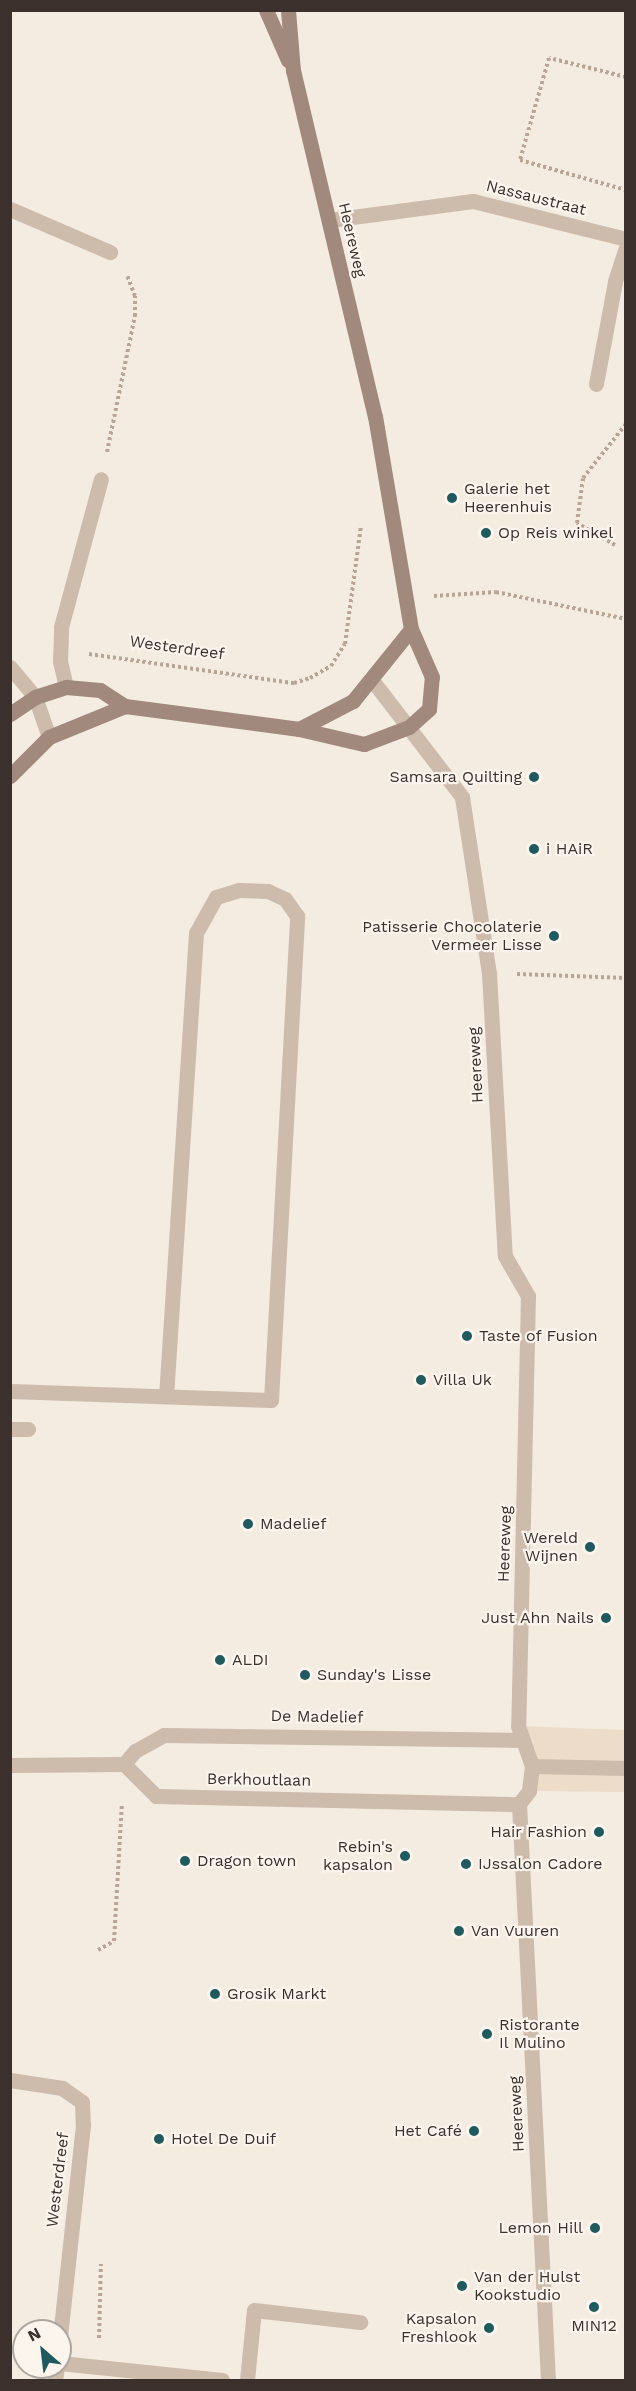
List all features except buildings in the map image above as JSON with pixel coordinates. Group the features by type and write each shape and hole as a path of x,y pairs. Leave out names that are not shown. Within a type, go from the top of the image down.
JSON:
{"street":[{"name":"Heereweg","path":"266,10 293,71"},
{"name":"Heereweg","path":"288,10 293,71 375,417 411,629 432,676 429,709 409,727"},
{"name":"Nassaustraat","path":"330,220 473,201 626,239"},
{"path":"10,209 110,252"},
{"path":"596,384 615,281 626,247"},
{"path":"66,687 60,661 61,627 101,479"},
{"path":"299,729 352,700 372,680 411,629"},
{"path":"10,667 35,697 49,737"},
{"name":"Heereweg","path":"372,680 462,797 489,973 505,1256 528,1296 520,1740 532,1766 530,1791 519,1804 548,2380"},
{"path":"10,714 35,697 66,687 100,690 125,706 299,729 364,744 409,727"},
{"path":"10,776 49,737 125,706"},
{"path":"10,1392 271,1400 297,916 285,899 268,891 239,890 216,897 196,933 166,1396"},
{"path":"10,1429 28,1429"},
{"name":"De Madelief","path":"124,1764 135,1751 164,1735 520,1740"},
{"path":"10,1765 124,1764"},
{"name":"Berkhoutlaan","path":"124,1764 156,1796 519,1804"},
{"path":"532,1766 626,1768"},
{"name":"Westerdreef","path":"10,2080 62,2088 82,2102 83,2125 62,2319"},
{"path":"247,2380 254,2310 360,2322"},
{"path":"72,2364 222,2380"}],"path":[{"path":"626,77 549,58 520,160 626,190"},
{"path":"101,479 135,315 135,296 125,270 110,252"},
{"path":"615,545 577,523 583,478 626,424"},
{"name":"Westerdreef","path":"60,661 90,654 294,683 331,666 345,644 361,519"},
{"path":"406,598 496,592 626,619"},
{"path":"489,973 626,978"},
{"path":"98,1950 114,1941 124,1764"}],"shaded area":[{"path":"518,1726 625,1730 625,1792 529,1791"}],"place":[{"name":"Galerie het Heerenhuis","path":"452,498"},
{"name":"Op Reis winkel","path":"486,533"},
{"name":"Samsara Quilting","path":"534,777"},
{"name":"i HAiR","path":"534,849"},
{"name":"Patisserie Chocolaterie Vermeer Lisse","path":"554,936"},
{"name":"Taste of Fusion","path":"467,1336"},
{"name":"Villa Uk","path":"421,1380"},
{"name":"Madelief","path":"248,1524"},
{"name":"Wereld Wijnen","path":"590,1547"},
{"name":"Just Ahn Nails","path":"606,1618"},
{"name":"ALDI","path":"220,1660"},
{"name":"Sunday's Lisse","path":"305,1675"},
{"name":"Hair Fashion","path":"599,1832"},
{"name":"Rebin's kapsalon","path":"405,1856"},
{"name":"Dragon town","path":"185,1861"},
{"name":"IJssalon Cadore","path":"466,1864"},
{"name":"Van Vuuren","path":"459,1931"},
{"name":"Grosik Markt","path":"215,1994"},
{"name":"Ristorante Il Mulino","path":"487,2034"},
{"name":"Het Café","path":"474,2131"},
{"name":"Hotel De Duif","path":"159,2139"},
{"name":"Lemon Hill","path":"595,2228"},
{"name":"Van der Hulst Kookstudio","path":"462,2286"},
{"name":"MIN12","path":"594,2307"},
{"name":"Kapsalon Freshlook","path":"489,2328"}]}
